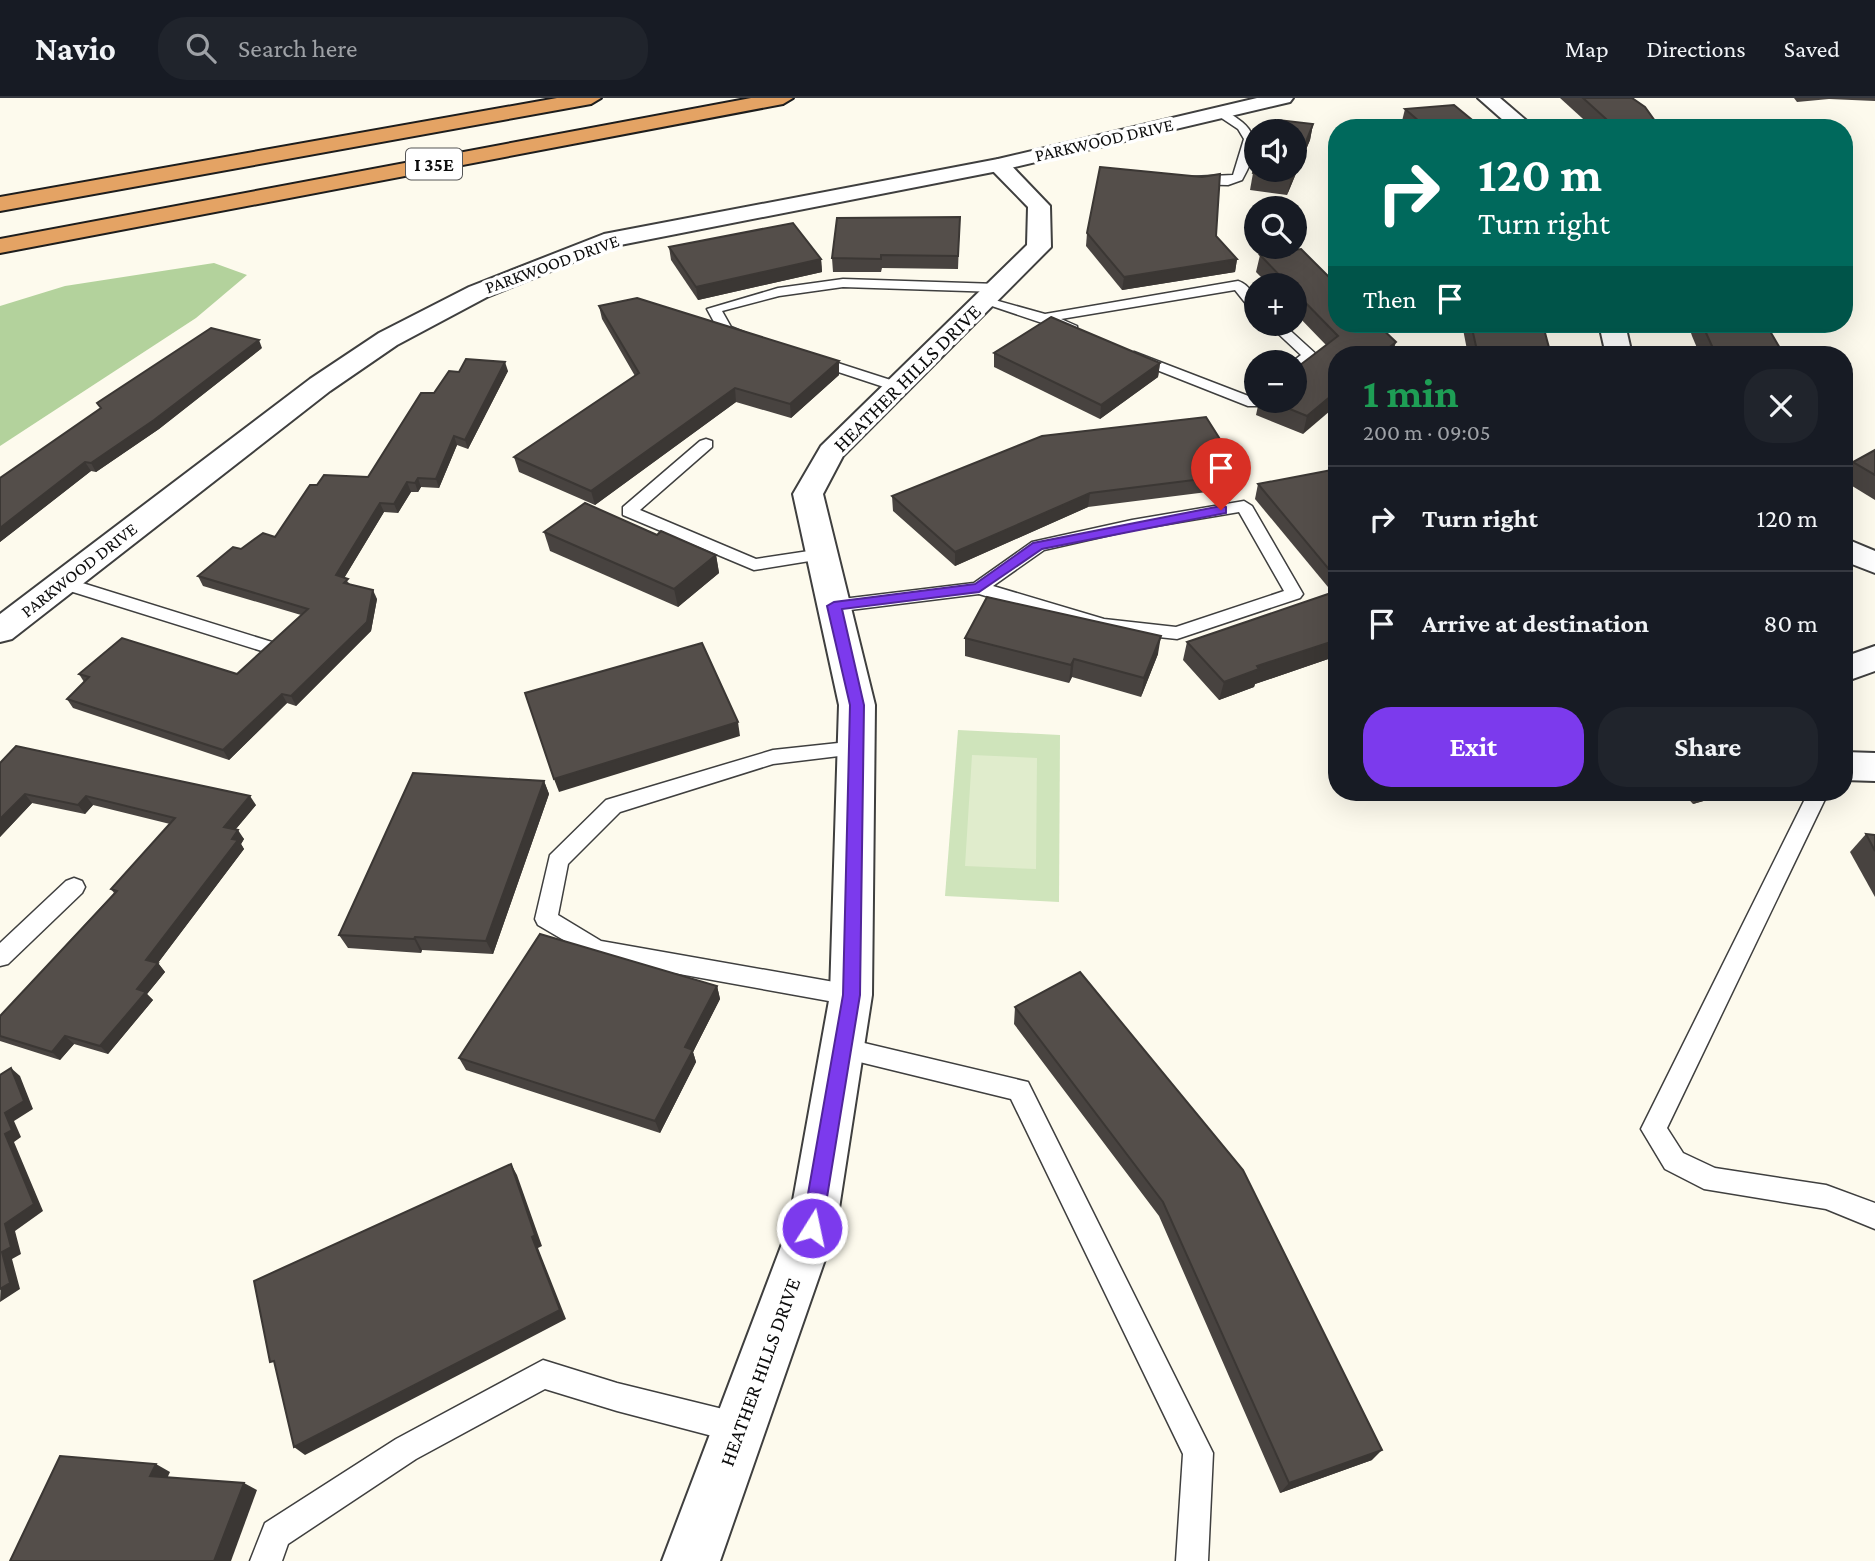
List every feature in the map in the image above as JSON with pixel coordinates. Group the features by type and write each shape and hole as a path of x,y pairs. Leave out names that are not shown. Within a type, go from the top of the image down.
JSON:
{"highway":[{"name":"I 35E","path":"0,204 591,98"},
{"name":"I 35E","path":"0,247 783,98"}],"street":[{"name":"PARKWOOD DRIVE","path":"0,631 320,385 388,338 478,292 604,241 998,165 1283,98"},
{"path":"1488,98 1514,119"},
{"name":"HEATHER HILLS DRIVE","path":"691,1561 812,1228 852,995 857,705 808,494 831,452 1040,247 1039,206 998,165"},
{"path":"1853,552 1875,563"},
{"path":"1853,667 1875,658"},
{"path":"1853,766 1875,766"}],"lane":[{"path":"1172,180 1228,181 1238,177 1252,145 1252,136 1243,126 1221,113"},
{"path":"765,343 726,330 715,309 778,292 843,283 991,295 1092,338"},
{"path":"1045,318 1238,285 1244,292"},
{"path":"1289,336 1304,350"},
{"path":"1115,348 1244,399"},
{"path":"805,356 898,387"},
{"path":"706,444 628,511 754,565 822,554"},
{"path":"834,606 979,588 1103,625 1177,633 1293,594 1244,506 1132,525 1038,546 979,588"},
{"path":"63,583 265,646"},
{"path":"852,995 596,950 545,919 558,861 613,806 773,757 857,748"},
{"path":"1814,801 1654,1129 1674,1161 1713,1180 1826,1197 1875,1216"},
{"path":"0,957 74,887"},
{"path":"843,1049 1019,1090 1198,1452 1192,1561"},
{"path":"267,1561 276,1534 406,1449 543,1374 617,1397 739,1428"}],"green space":[{"path":"214,263 247,275 196,318 0,446 0,306 65,286"},
{"path":"958,730 1060,735 1059,902 945,896"},
{"path":"972,755 1037,758 1036,869 965,866"}],"building":[{"path":"1583,98 1632,98 1645,107 1654,119 1606,119"},
{"path":"1454,105 1471,119 1417,119 1405,109"},
{"path":"1307,123 1313,124 1307,139"},
{"path":"1100,167 1202,177 1220,174 1216,236 1237,259 1124,277 1087,233"},
{"path":"960,217 958,256 881,255 881,259 832,258 837,218"},
{"path":"793,223 821,259 696,287 669,247"},
{"path":"1307,255 1328,276 1328,326 1307,304 1307,273 1277,273 1264,259 1307,259"},
{"path":"637,298 839,361 790,404 735,388 591,491 514,457 639,373 599,306"},
{"path":"1051,317 1160,363 1101,405 994,353"},
{"path":"211,328 259,340 154,420 91,463 85,462 0,528 0,478 101,408 97,403"},
{"path":"1335,333 1386,333 1396,342 1391,346 1328,346 1328,398 1307,416 1300,413 1307,413 1307,360 1338,336"},
{"path":"1473,333 1545,333 1549,346 1476,346"},
{"path":"1706,333 1771,333 1779,346 1712,346"},
{"path":"466,359 505,362 465,440 454,436 436,479 418,478 415,483 407,482 394,504 380,503 336,575 348,579 344,583 373,590 367,622 291,696 282,694 223,750 67,699 89,677 79,674 122,638 237,674 308,609 198,576 233,547 241,549 263,533 275,537 310,485 317,485 324,475 368,477 421,393 434,393 449,371 459,372"},
{"path":"1206,417 1242,474 1090,493 955,552 892,496 1042,436"},
{"path":"1875,450 1875,475 1853,462"},
{"path":"1328,471 1328,568 1258,484"},
{"path":"585,503 657,535 661,531 716,555 674,589 544,532"},
{"path":"1328,594 1328,643 1257,666 1259,669 1224,682 1187,642"},
{"path":"987,597 1161,636 1144,678 1074,659 1071,665 965,638"},
{"path":"702,643 738,722 554,779 525,693"},
{"path":"16,746 250,796 224,827 238,830 232,839 238,840 146,960 158,963 137,989 146,992 100,1046 65,1036 52,1052 0,1036 0,1016 117,891 111,889 175,818 86,796 78,805 25,794 0,819 0,763"},
{"path":"413,773 544,781 486,941 339,935"},
{"path":"1866,834 1875,835 1875,851"},
{"path":"540,934 717,986 685,1047 693,1050 655,1121 459,1058"},
{"path":"1080,972 1243,1170 1382,1450 1289,1483 1163,1202 1015,1007"},
{"path":"11,1068 24,1101 5,1113 12,1130 5,1134 34,1204 5,1224 11,1247 2,1252 10,1283 0,1289 0,1075"},
{"path":"511,1164 535,1235 532,1237 560,1310 294,1447 274,1361 270,1362 254,1281"},
{"path":"60,1456 156,1464 150,1476 244,1483 214,1561 10,1561"}],"route":[{"path":"812,1228 852,995 857,705 834,606 979,588 1038,546 1132,525 1221,510"}]}
